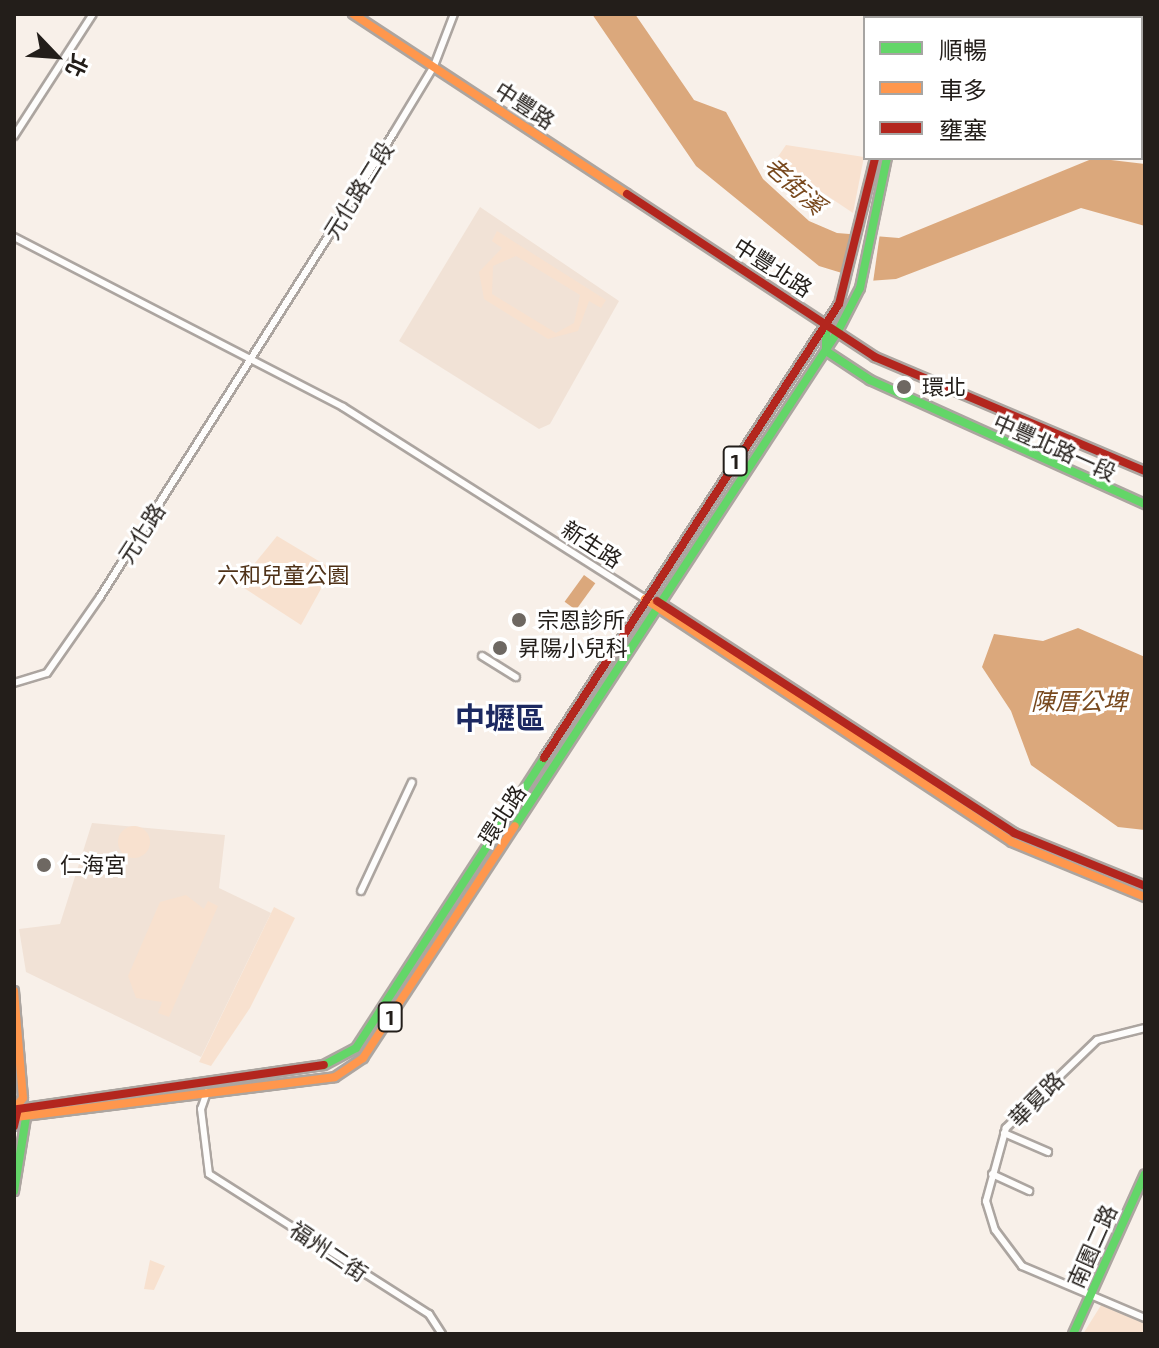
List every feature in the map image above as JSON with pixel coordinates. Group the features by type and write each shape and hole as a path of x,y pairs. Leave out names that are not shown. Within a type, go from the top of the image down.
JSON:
{"main road":[{"name":"中豐路","path":"353,14 678,226"},
{"name":"環北路","path":"15,1116 25,1102 315,1070 347,1058 826,324 847,285 875,160"},
{"name":"環北路","path":"15,1116 205,1096 352,1069 508,838 838,331 860,288 887,160"},
{"name":"中豐北路","path":"678,226 826,324 826,351"},
{"name":"中豐北路一段","path":"826,324 875,357 1145,471"},
{"name":"中豐北路一段","path":"826,351 932,411 1145,504"},
{"name":"新生路","path":"645,599 661,602 1014,833 1145,886"},
{"path":"645,599 655,612 1012,842 1145,897"},
{"path":"14,991 26,1117 14,1191"},
{"name":"南園二路","path":"1073,1334 1145,1174"}],"street":[{"path":"14,136 92,16 82,14"},
{"name":"元化路二段","path":"253,362 434,66 454,14"},
{"name":"新生路","path":"14,237 343,407 645,599"},
{"name":"元化路","path":"14,683 47,673 253,362"},
{"path":"482,656 516,677"},
{"path":"573,713 584,720"},
{"path":"361,891 412,782"},
{"path":"497,831 508,838"},
{"name":"華夏路","path":"1145,1028 1097,1040 1004,1133 986,1201 1010,1256 1145,1318"},
{"path":"205,1096 212,1080"},
{"name":"福州二街","path":"205,1096 209,1174 429,1314 442,1334"},
{"path":"1004,1133 1048,1152"},
{"path":"992,1174 1029,1191"}],"shaded area":[{"path":"480,207 619,301 550,424 539,429 399,341"},
{"path":"92,823 225,835 219,888 271,913 201,1057 26,972 19,929 60,924"}],"green space":[{"path":"786,145 863,157 853,213 775,161"},
{"path":"497,231 606,300 601,308 589,301 578,331 548,339 484,299 479,272 502,248 492,241","holes":["516,256 580,295 574,323 556,333 492,294 493,266"]},
{"name":"六和兒童公園","path":"277,536 332,569 301,625 238,584"},
{"path":"134,826 145,831 150,842 145,853 134,858 123,853 118,842 123,831"},
{"path":"186,895 204,909 208,901 218,906 169,1017 158,1013 162,1002 136,998 128,976 160,902"},
{"path":"274,907 295,918 250,1008 211,1066 199,1062"},
{"path":"150,1260 165,1266 154,1290 144,1289"},
{"path":"1103,1302 1145,1321 1144,1334 1083,1334"}],"water":[{"path":"592,14 635,14 694,100 726,112 763,179 809,221 837,233 899,238 1089,160 1145,164 1145,226 1081,208 896,279 868,281 819,266 696,166"},
{"path":"584,575 595,583 576,610 565,602"},
{"name":"陳厝公埤","path":"1078,628 1145,657 1145,830 1118,827 1031,765 1011,711 982,667 994,634 1043,641"}],"pier":[{"path":"853,231 880,235 873,282 846,279"}],"traffic: fast":[{"path":"515,826 838,331 860,288 887,160"},
{"path":"826,324 826,351 870,380 1145,504"},
{"path":"324,1065 356,1048 544,758"},
{"path":"14,1191 27,1112"},
{"path":"1073,1334 1145,1174"}],"traffic: slow":[{"path":"353,14 627,194"},
{"path":"645,599 1012,842 1145,897"},
{"path":"16,1117 335,1077 363,1058 515,826"},
{"path":"14,991 23,1098 14,1110"}],"traffic: jam":[{"path":"544,758 839,304 875,160"},
{"path":"627,194 875,357 1145,471"},
{"path":"657,601 1014,833 1145,886"},
{"path":"14,1126 18,1109 324,1065"}],"place":[{"name":"環北","path":"904,387"},
{"name":"宗恩診所","path":"519,620"},
{"name":"昇陽小兒科","path":"500,648"},
{"name":"仁海宮","path":"44,865"}],"district":[{"name":"中壢區","path":"500,717"}],"water label":[{"name":"老街溪","path":"795,185"}]}
